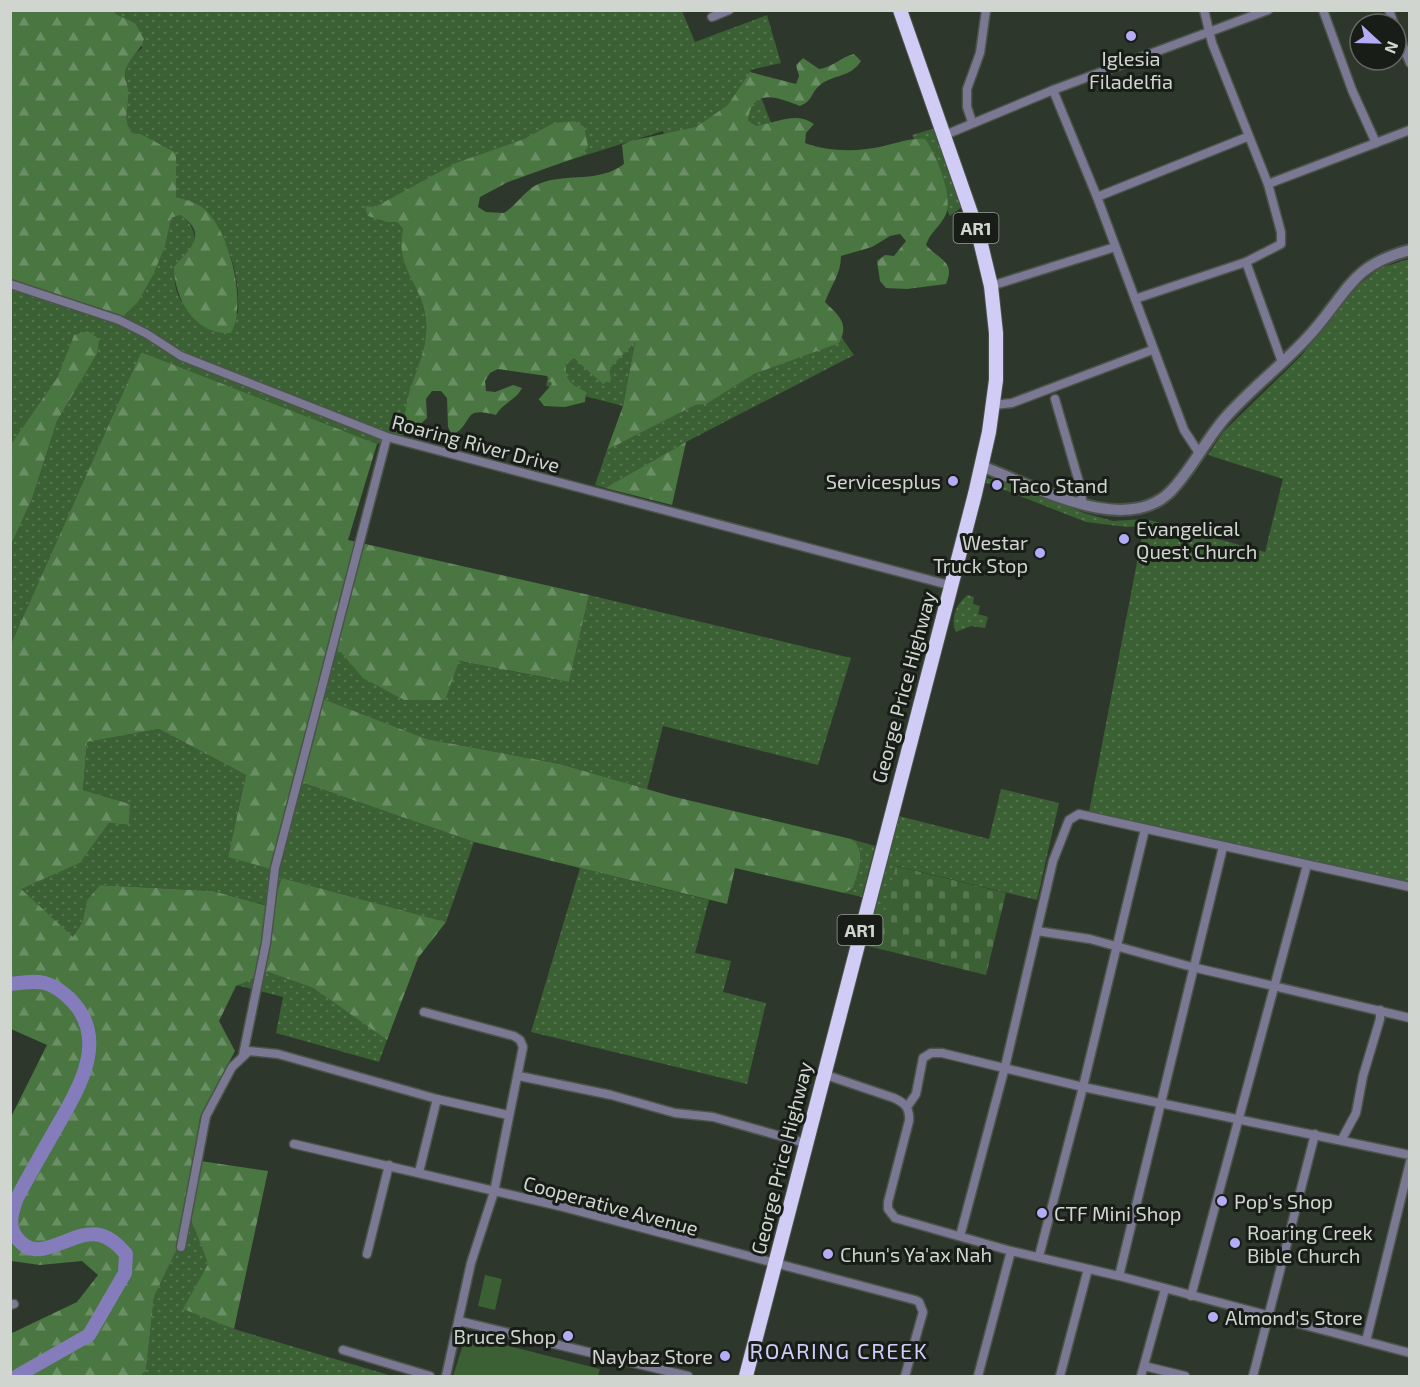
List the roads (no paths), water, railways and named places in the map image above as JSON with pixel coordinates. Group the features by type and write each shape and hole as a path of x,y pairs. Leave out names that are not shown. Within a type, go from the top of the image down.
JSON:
{"highway":[{"name":"George Price Highway","path":"747,1377 805,1143 981,466 993,405 997,357 991,286 979,236 900,10"}],"street":[{"path":"712,17 729,10"},
{"path":"972,122 967,107 968,89 980,53 986,10"},
{"path":"1135,299 1246,262 1281,244 1281,232 1268,184 1247,137 1212,43 1204,10"},
{"path":"945,135 1053,90 1268,10"},
{"path":"1323,10 1352,90 1376,143"},
{"path":"1053,90 1097,197 1152,350 1184,430 1199,453"},
{"path":"1268,184 1410,130"},
{"path":"1097,197 1247,137"},
{"path":"991,286 1115,247"},
{"path":"981,466 1083,505 1115,511 1136,510 1155,505 1173,489 1225,418 1315,330 1355,277 1374,263 1410,249"},
{"path":"1246,262 1282,362"},
{"name":"Roaring River Drive","path":"10,284 119,320 182,356 387,437 949,585"},
{"path":"993,405 1012,403 1152,350"},
{"path":"1055,399 1079,482 1083,505"},
{"path":"181,1247 206,1116 232,1067 243,1055 266,943 275,868 387,437"},
{"path":"960,1236 1005,1067 1053,861 1069,820 1079,814 1410,887"},
{"path":"1039,1256 1083,1087 1145,829"},
{"path":"1119,1276 1159,1101 1223,847"},
{"path":"1191,1296 1307,865"},
{"path":"1037,931 1116,946 1273,987 1410,1018"},
{"path":"1342,1139 1356,1113 1380,1019 1380,1010"},
{"path":"424,1012 465,1022 520,1040 523,1047 494,1192 471,1263 446,1377"},
{"path":"243,1055 258,1051 278,1054 437,1099 508,1115"},
{"path":"1410,1155 931,1053 921,1063 916,1094 907,1107 909,1121 888,1209 891,1214 902,1221 1410,1353"},
{"path":"823,1074 894,1098 907,1107"},
{"path":"519,1076 611,1095 675,1113 713,1117 805,1143"},
{"path":"419,1172 437,1099"},
{"path":"1254,1377 1315,1134"},
{"name":"Cooperative Avenue","path":"294,1144 559,1206 919,1302 923,1312 905,1377"},
{"path":"1366,1341 1410,1162"},
{"path":"367,1254 389,1165"},
{"path":"978,1377 1011,1251"},
{"path":"1060,1377 1088,1269"},
{"path":"1141,1377 1165,1289"},
{"path":"459,1321 688,1377"},
{"path":"343,1350 430,1377"},
{"path":"1143,1366 1185,1377"}],"waterway":[{"name":"ROARING CREEK","path":"10,984 37,982 57,988 72,1001 83,1016 88,1033 89,1049 80,1083 17,1198 11,1218 14,1233 26,1246 35,1249 89,1234 100,1235 114,1242 126,1254 125,1273 89,1335 17,1376"}],"place":[{"name":"Iglesia Filadelfia","path":"1131,36"},
{"name":"Servicesplus","path":"953,481"},
{"name":"Taco Stand","path":"997,485"},
{"name":"Evangelical Quest Church","path":"1124,539"},
{"name":"Westar Truck Stop","path":"1040,553"},
{"name":"Pop's Shop","path":"1222,1201"},
{"name":"CTF Mini Shop","path":"1042,1213"},
{"name":"Roaring Creek Bible Church","path":"1235,1243"},
{"name":"Chun's Ya'ax Nah","path":"828,1254"},
{"name":"Almond's Store","path":"1213,1317"},
{"name":"Bruce Shop","path":"568,1336"},
{"name":"Naybaz Store","path":"725,1356"}],"district":[{"name":"ROARING CREEK","path":"839,1350"}]}
